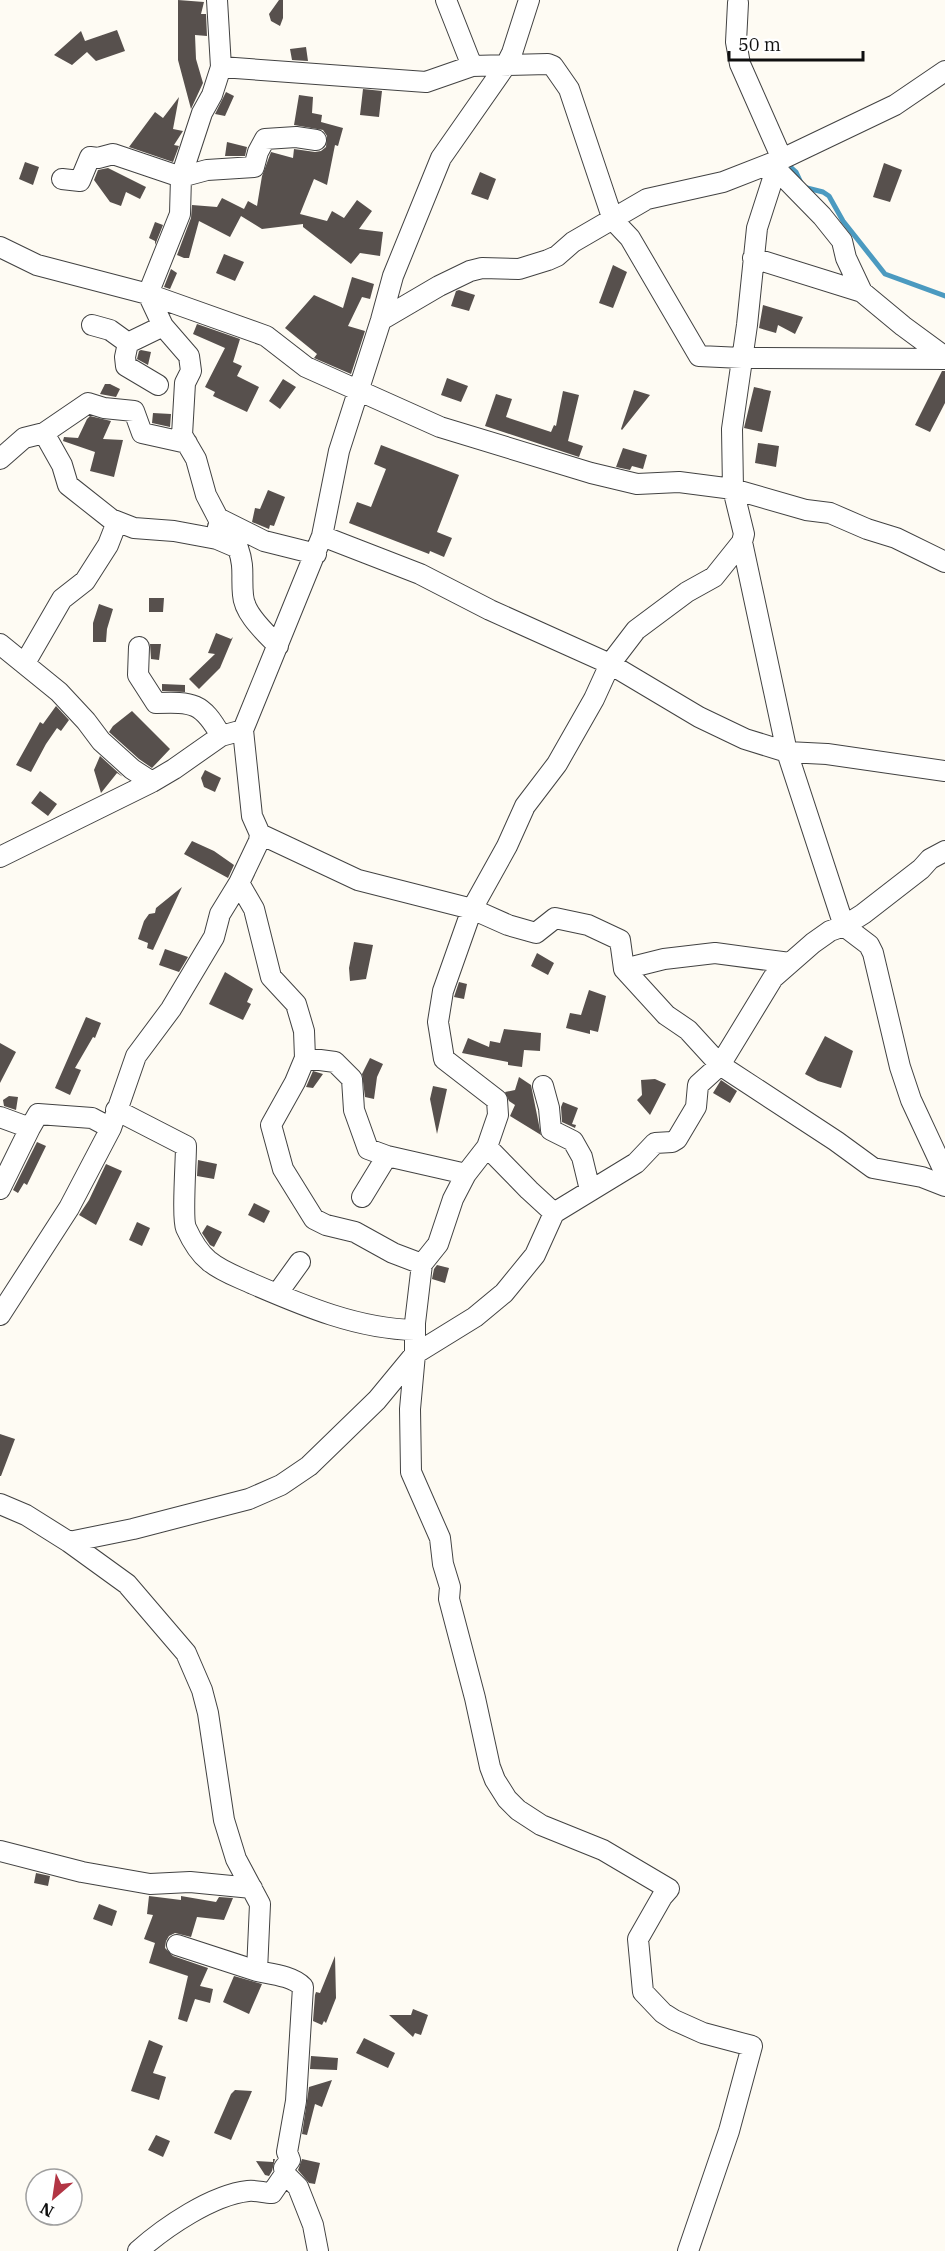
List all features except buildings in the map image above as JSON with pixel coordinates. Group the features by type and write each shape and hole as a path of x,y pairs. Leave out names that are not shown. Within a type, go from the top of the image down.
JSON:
{"street":[{"path":"217,0 221,67 212,96 202,113 181,177 180,214 148,294 163,326 189,356 191,371 185,382 182,435 196,459 206,495 218,518 217,539"},
{"path":"446,0 472,66"},
{"path":"0,1315 69,1208 114,1119 136,1056 171,1009 214,937 220,914 239,883 259,841 260,834 252,816 243,730 319,545 339,450 393,276 441,158 513,53 529,0"},
{"path":"738,1 736,42 740,64 779,164 842,241 846,258 862,292"},
{"path":"221,67 426,82 472,66 548,64 556,70 570,89 613,220 630,238 699,356 945,358"},
{"path":"381,320 439,286 470,271 482,268 519,269 557,256 573,242 648,199 723,182 779,164 895,105 945,70"},
{"path":"62,179 80,181 90,157 98,158 113,154 181,177 207,170 254,167 265,139 296,137 316,140"},
{"path":"688,2251 729,2131 752,2046 703,2033 674,2020 663,2013 643,1992 638,1939 669,1889 603,1850 541,1825 511,1804 495,1780 450,1599 450,1587 443,1564 440,1538 411,1472 410,1409 422,1264 438,1244 453,1198 466,1174 487,1147 498,1115 497,1100 444,1059 438,1022 443,991 472,909 507,846 520,815 557,764 594,699 610,664 636,630 687,592 714,577 742,542 744,534 733,489 732,429 757,228 779,164"},
{"path":"0,247 37,265 148,294 266,336 306,367 440,427 591,473 637,484 679,482 733,489 806,510 840,516 867,529 896,538 945,562"},
{"path":"753,258 862,292 945,358"},
{"path":"92,326 110,330 128,343"},
{"path":"128,343 163,326"},
{"path":"128,343 126,366 158,385"},
{"path":"0,459 24,438 44,433 88,403 104,408 134,411 142,433 186,443"},
{"path":"44,433 62,465 68,485 111,519 134,528 174,531 217,539 238,548 244,573 245,605 278,646"},
{"path":"218,518 264,541 319,545 420,574 490,610 610,664 726,731 787,752 827,754 945,771"},
{"path":"25,663 62,599 85,581 108,545 117,522"},
{"path":"742,542 787,752 844,926 869,945 873,953 900,1067 911,1100 945,1173"},
{"path":"0,644 59,692 101,741 132,769 152,782"},
{"path":"139,647 138,675 156,703 188,703 198,707 210,717 220,736"},
{"path":"0,857 152,782 220,736 243,730"},
{"path":"260,834 358,880 472,909 508,926 536,933 555,918 588,925 620,940 624,969 666,1015 688,1030 720,1065 873,1168 922,1177 945,1186"},
{"path":"69,1542 133,1529 249,1499 280,1485 309,1466 377,1400 416,1354 475,1317 504,1293 534,1255 554,1213 636,1163 655,1143 672,1142 677,1139 696,1107 698,1085 720,1065 774,978 830,931 844,926 872,907 930,859 945,851"},
{"path":"239,883 254,909 271,977 296,1004 303,1023 305,1058 295,1082 271,1125 285,1174 314,1219 326,1225 355,1232 393,1253 422,1264"},
{"path":"624,969 664,959 715,953 790,963"},
{"path":"305,1058 335,1062 352,1079 356,1116 368,1149 387,1156 466,1174"},
{"path":"543,1086 549,1108 551,1130 573,1141 582,1157 590,1190"},
{"path":"0,1189 39,1114 114,1119 186,1146 184,1225 204,1257 224,1271 332,1316 389,1328 415,1330"},
{"path":"0,1117 30,1128"},
{"path":"487,1147 529,1191 554,1213"},
{"path":"362,1197 387,1156"},
{"path":"277,1294 300,1262"},
{"path":"0,1504 26,1515 69,1542 127,1584 186,1653 202,1690 208,1713 224,1820 236,1859 260,1904 257,1971"},
{"path":"0,1851 82,1872 150,1884 190,1882 252,1888"},
{"path":"177,1945 225,1962 278,1975 301,1984 303,1987 296,2101 287,2152 290,2160 284,2168 285,2174 298,2187 315,2229 318,2251"},
{"path":"138,2251 184,2217 211,2203 249,2191 272,2193 285,2174"}],"waterway":[{"path":"785,162 796,172 803,187 823,192 829,196 843,221 885,274 945,296"}]}
